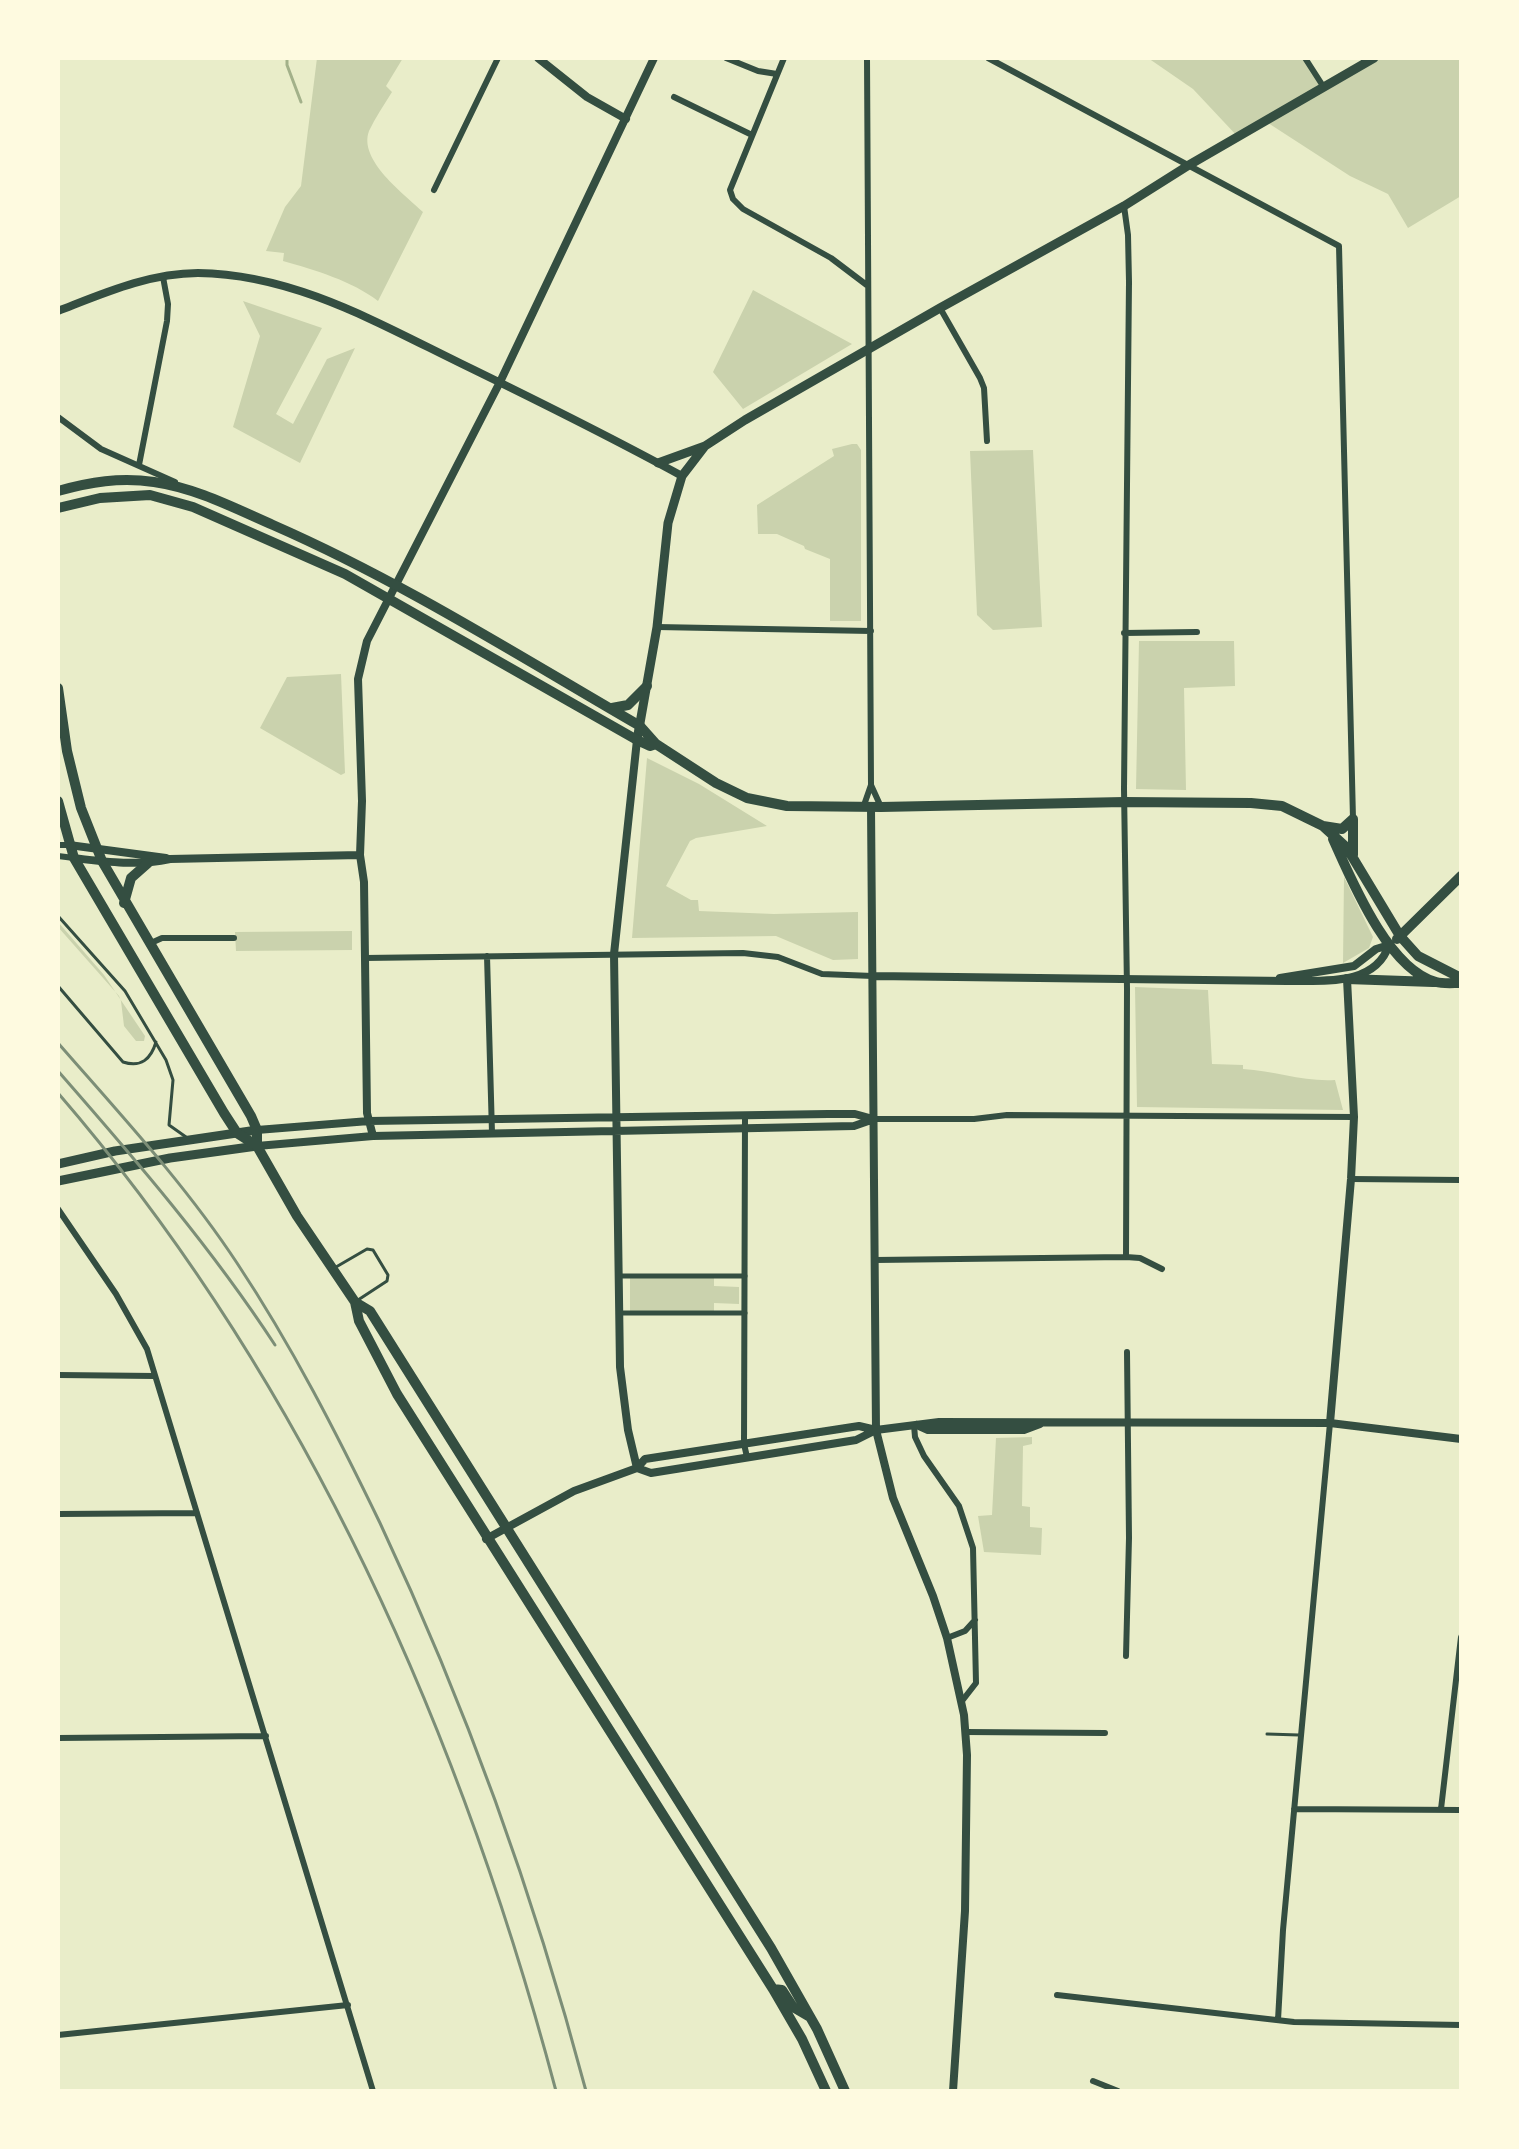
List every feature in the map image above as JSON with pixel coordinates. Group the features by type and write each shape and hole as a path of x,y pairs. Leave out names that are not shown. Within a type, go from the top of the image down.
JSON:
{"main road":[{"path":"658,463 705,446 940,308 1124,206 1374,58"},
{"path":"637,740 657,627 668,523 682,476 705,446"},
{"path":"58,491 101,479"},
{"path":"58,484 101,479 152,481 189,489 332,551 610,708 640,726 656,744 716,783 747,798 787,806 1124,802 1282,806 1327,830 1347,848 1400,936 1418,956 1461,980"},
{"path":"58,508 100,498 150,495 193,507 307,555 387,597 637,740 650,746 656,744"},
{"path":"58,517 71,505"},
{"path":"610,708 628,705 647,686"},
{"path":"58,688 67,751"},
{"path":"58,723 81,808 102,861 257,1130 257,1146"},
{"path":"58,801 63,845 74,858 237,1133 257,1146 297,1216 355,1302 359,1321 397,1394 773,1989 802,2039 826,2091"},
{"path":"1327,830 1342,829 1353,819"},
{"path":"1353,819 1353,857"},
{"path":"1327,830 1373,923 1389,945 1418,973 1436,982"},
{"path":"124,903 131,878 148,863"},
{"path":"1389,945 1461,876"},
{"path":"1347,979 1461,980"},
{"path":"58,1164 115,1151 257,1130"},
{"path":"58,1181 170,1158 257,1146"},
{"path":"355,1302 370,1311 782,1968 812,2018 845,2091"},
{"path":"742,1942 750,1945 766,1967 782,1968"},
{"path":"773,1989 782,1990 793,2007 812,2018"}],"street":[{"path":"434,190 498,58"},
{"path":"538,58 587,97 626,119"},
{"path":"373,1136 367,1113 364,882 360,855 362,801 358,679 367,641 500,382 654,58"},
{"path":"726,58 758,71 777,74"},
{"path":"784,58 730,190 733,199 743,209 831,258 868,286"},
{"path":"867,58 876,1430 893,1498 947,1638 966,1732 965,1911 953,2091"},
{"path":"988,58 1339,246 1353,819"},
{"path":"1305,58 1323,86"},
{"path":"674,97 752,135"},
{"path":"1124,206 1129,260 1124,633 1126,1257"},
{"path":"58,311 111,289 195,273 235,275 295,288 346,308 500,382 682,476"},
{"path":"139,465 166,324 168,304 163,277"},
{"path":"940,308 984,388 987,441"},
{"path":"58,417 101,449 189,489"},
{"path":"657,627 871,631"},
{"path":"1124,633 1197,632"},
{"path":"637,740 614,954 621,1383 637,1468"},
{"path":"871,785 872,807"},
{"path":"63,845 170,859"},
{"path":"58,856 148,863 170,859 360,855"},
{"path":"149,944 162,938 234,938"},
{"path":"365,958 764,954 822,974 1347,979 1359,976 1385,957 1389,945"},
{"path":"1275,979 1354,966 1376,949 1389,945"},
{"path":"487,956 492,1133"},
{"path":"1278,2020 1300,1735 1351,1179 1354,1117 1347,979"},
{"path":"257,1130 369,1121 855,1114 874,1119 974,1119 1007,1115 1354,1117"},
{"path":"745,1116 744,1444 747,1457"},
{"path":"257,1146 373,1136 854,1126 874,1119"},
{"path":"1351,1179 1461,1180"},
{"path":"58,1209 136,1328 155,1376 373,2091"},
{"path":"875,1260 1126,1257 1140,1258 1162,1269"},
{"path":"619,1276 745,1276"},
{"path":"620,1313 745,1313"},
{"path":"1126,1656 1127,1352"},
{"path":"58,1375 155,1376"},
{"path":"637,1468 651,1473 856,1440 876,1430 916,1425 928,1430 1024,1430 1040,1424 1330,1423 1461,1439"},
{"path":"916,1425 919,1446 959,1506 970,1536 976,1683 962,1701"},
{"path":"486,1539 574,1491 637,1468 645,1459 859,1426 876,1430"},
{"path":"58,1514 197,1513"},
{"path":"947,1638 965,1631 975,1620"},
{"path":"1441,1809 1461,1637"},
{"path":"966,1732 1105,1733"},
{"path":"58,1738 266,1736"},
{"path":"1294,1809 1461,1810"},
{"path":"1057,1995 1278,2020 1461,2025"},
{"path":"58,2035 348,2005"},
{"path":"1093,2081 1118,2091"}],"lane":[{"path":"58,916 125,991 156,1042 172,1074 169,1125 189,1139"},
{"path":"58,986 123,1062 133,1065 144,1062 153,1053 156,1042"},
{"path":"332,1269 367,1249 373,1250 388,1275 387,1281 355,1302"},
{"path":"1267,1734 1300,1735"}],"green space":[{"path":"317,58 403,58 386,86 392,92 371,126 367,142 376,165 423,212 378,301 345,282 283,261 284,253 266,251 285,207 301,186"},
{"path":"1148,58 1305,58 1323,86 1374,58 1461,58 1461,196 1408,228 1388,194 1350,176 1265,121 1238,137 1193,89"},
{"path":"753,290 852,344 743,409 713,372"},
{"path":"243,301 322,328 276,414 293,424 327,359 355,348 300,463 233,427 260,336"},
{"path":"857,444 861,450 861,621 830,621 830,559 777,534 758,534 757,505 834,456 832,449"},
{"path":"1033,450 1042,627 993,630 977,615 970,451"},
{"path":"1139,641 1234,641 1235,686 1184,688 1186,790 1136,789"},
{"path":"341,674 345,773 341,775 260,728 287,677"},
{"path":"647,758 699,784 767,826 690,841 666,886 691,900 698,900 699,911 774,914 858,912 858,959 833,960 776,936 632,938"},
{"path":"1344,877 1373,937 1369,948 1343,963"},
{"path":"58,922 104,975 115,992 58,927"},
{"path":"352,931 352,950 236,951 235,932"},
{"path":"1135,987 1208,990 1212,1064 1243,1065 1243,1069 1335,1080 1343,1110 1137,1107"},
{"path":"120,999 145,1036 144,1041 136,1041 124,1026"},
{"path":"630,1277 714,1277 714,1286 739,1287 739,1304 714,1303 714,1312 630,1312"},
{"path":"1032,1437 1032,1444 1023,1446 1022,1506 1030,1507 1030,1527 1042,1528 1041,1555 984,1552 978,1516 992,1515 996,1438"}],"waterway":[{"path":"287,58 301,102"}],"railway":[{"path":"58,1043 151,1150 217,1234 276,1326 347,1456 441,1661 496,1802 544,1945 586,2091"},
{"path":"58,1071 199,1238 275,1345"},
{"path":"58,1093 146,1203 226,1318 298,1439 363,1564 421,1692 472,1823 517,1956 556,2091"}]}
